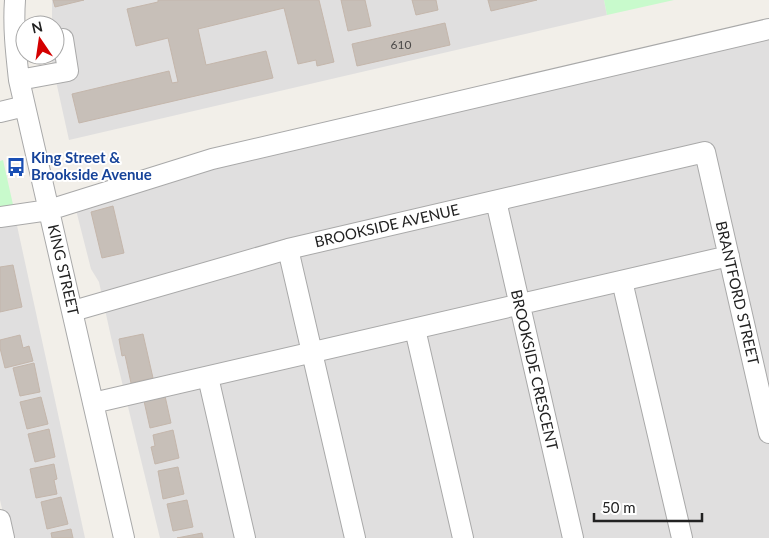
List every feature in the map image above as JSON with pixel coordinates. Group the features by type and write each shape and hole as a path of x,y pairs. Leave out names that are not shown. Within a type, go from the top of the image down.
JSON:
{"street":[{"name":"KING STREET","path":"14,0 15,41 19,80 124,538"},
{"path":"0,217 49,210 212,159 769,29"},
{"path":"19,80 68,71 65,52"},
{"path":"0,112 25,106"},
{"name":"BROOKSIDE AVENUE","path":"73,312 288,249 705,152"},
{"name":"BRANTFORD STREET","path":"705,152 769,433"},
{"name":"BROOKSIDE CRESCENT","path":"496,201 573,538"},
{"path":"288,249 356,538"},
{"path":"93,403 729,256"},
{"path":"622,281 682,538"},
{"path":"415,329 464,538"},
{"path":"208,377 245,538"},
{"path":"0,520 4,538"}],"shaded area":[{"path":"52,0 604,0 607,15 69,140 52,65 65,65 65,15 52,15"},
{"path":"769,34 769,538 160,538 99,282 91,269 75,206 248,154"},
{"path":"16,221 85,538 9,538 0,500 0,224"}],"green space":[{"path":"604,0 674,0 607,15"},
{"path":"3,160 14,209 0,211 0,161"}],"building":[{"path":"53,0 84,0 55,7"},
{"path":"158,0 319,0 334,62 317,66 316,60 298,64 284,8 198,29 206,65 266,51 273,78 79,123 72,94 169,71 172,83 178,82 168,38 136,46 127,9 158,2"},
{"path":"341,0 365,0 371,26 348,31"},
{"path":"412,0 436,0 438,10 416,15"},
{"path":"488,0 537,0 491,11"},
{"path":"445,23 450,45 357,66 352,44"},
{"path":"113,206 124,253 102,258 91,212"},
{"path":"13,265 22,307 0,312 0,267"},
{"path":"143,334 153,378 131,383 125,355 122,356 119,339"},
{"path":"20,335 23,348 29,346 33,361 5,368 0,340"},
{"path":"34,363 40,392 20,396 13,368"},
{"path":"165,396 171,423 150,428 144,401"},
{"path":"41,397 48,424 27,429 20,402"},
{"path":"49,429 55,457 35,462 28,434"},
{"path":"173,430 179,458 155,464 151,447 155,446 153,435"},
{"path":"54,464 57,479 54,480 57,494 36,498 30,469"},
{"path":"178,467 184,494 163,499 158,471"},
{"path":"61,497 68,524 47,529 41,502"},
{"path":"187,500 193,527 173,531 167,504"},
{"path":"71,529 73,538 52,538 51,533"},
{"path":"202,533 203,538 177,538"}],"place":[{"name":"King Street & Brookside Avenue","path":"16,167"}]}
